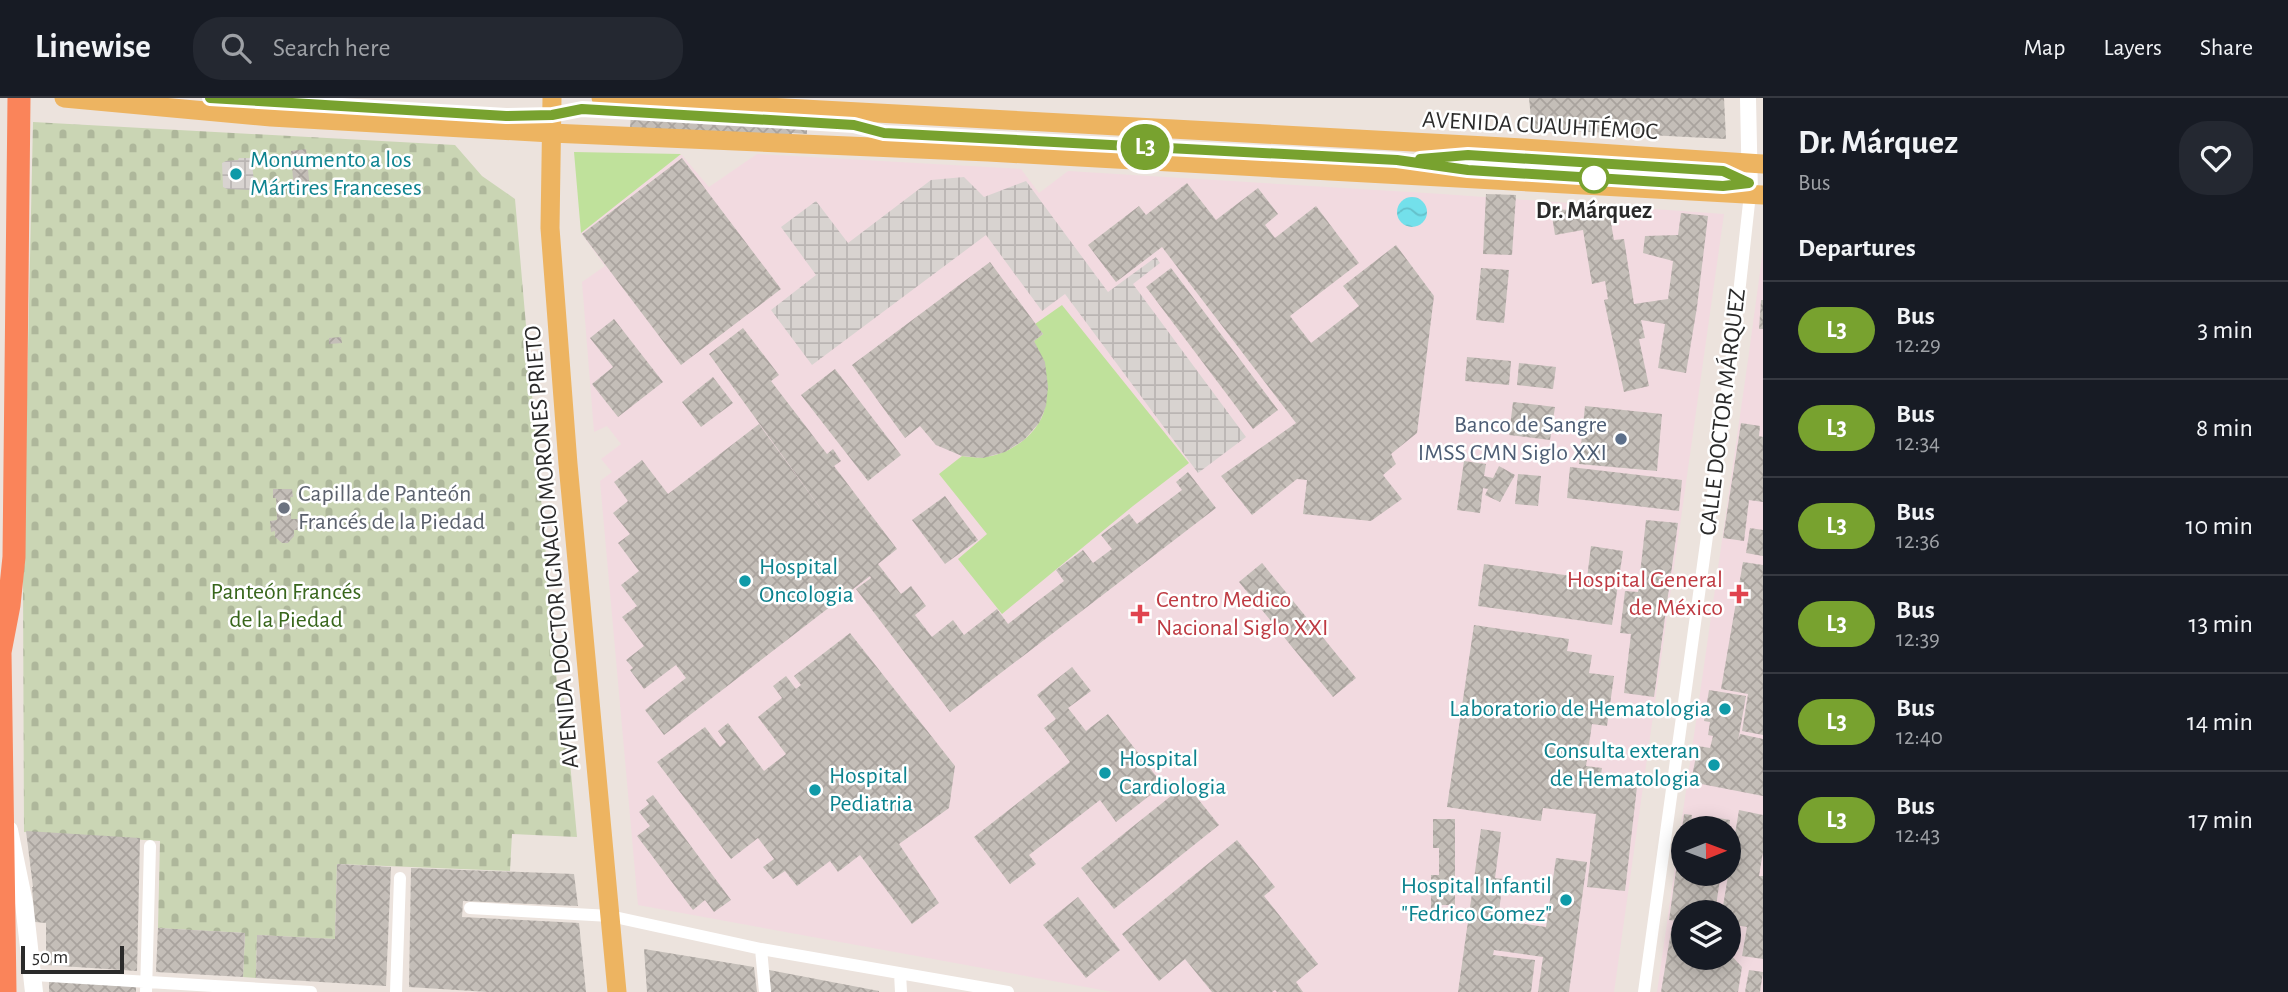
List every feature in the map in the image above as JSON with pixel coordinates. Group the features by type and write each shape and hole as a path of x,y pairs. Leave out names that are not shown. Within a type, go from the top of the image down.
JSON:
{"highway":[{"path":"5,992 0,652 14,557 11,105"}],"main road":[{"path":"64,98 271,117 551,133 969,151 1756,195"},
{"name":"AVENIDA DOCTOR IGNACIO MORONES PRIETO","path":"552,98 550,228 555,298 617,992"},
{"name":"AVENIDA CUAUHTÉMOC","path":"601,98 760,103 1756,164"},
{"path":"4,804 23,893 34,983"}],"street":[{"path":"265,98 271,117"},
{"name":"CALLE DOCTOR MÁRQUEZ","path":"1644,992 1756,195 1756,164 1748,98"},
{"path":"146,987 150,846"},
{"path":"396,992 400,877"},
{"path":"470,908 610,916 761,949 1008,992"},
{"path":"761,949 765,992"},
{"path":"900,973 901,992"},
{"path":"34,983 311,992"}],"shaded area":[{"name":"Centro Medico Nacional Siglo XXI","path":"681,154 709,187 757,154 1021,169 1039,193 1068,171 1724,214 1614,992 1113,992 638,905 600,481 612,472 601,459 621,444 607,426 594,432 582,282 605,266 581,233"},
{"path":"251,158 254,180 252,190 223,187 222,163"},
{"path":"964,177 984,197 1026,181 1108,292 1156,257 1160,263 1133,284 1246,437 1198,473 1065,294 1042,311 986,235 812,365 771,310 816,275 781,227 816,201 848,243 931,180"},
{"name":"Hospital General de México","path":"1763,250 1763,992 1657,992 1672,886 1741,886 1741,816 1682,816"}],"green space":[{"name":"Panteón Francés de la Piedad","path":"33,122 455,145 482,176 515,199 558,694 564,698 577,837 512,834 510,871 337,864 335,939 257,935 256,978 243,977 245,933 158,928 160,841 24,832 23,579"},
{"path":"574,152 681,154 581,233"},
{"path":"1062,305 1189,463 1002,614 958,559 987,534 939,474 962,456 981,457 1003,452 1022,441 1037,426 1045,401 1034,341 1043,334 1035,324"}],"water":[{"path":"1412,197 1423,201 1427,212 1423,223 1412,227 1401,223 1397,212 1401,201"}],"building":[{"path":"1529,98 1724,98 1726,139 1532,129"},
{"path":"631,113 792,122 792,125 807,126 807,134 792,133 791,137 630,128"},
{"path":"306,149 310,190 294,192 291,151"},
{"path":"682,158 781,289 681,365 582,234"},
{"path":"1515,158 1675,168 1674,183 1514,173 1514,169 1500,169 1500,161 1515,162"},
{"path":"1187,183 1216,220 1258,188 1278,214 1265,225 1275,238 1316,206 1359,263 1290,316 1311,343 1359,306 1343,286 1396,245 1434,296 1417,433 1391,454 1396,464 1383,475 1402,499 1371,521 1303,514 1307,480 1297,479 1252,515 1221,476 1296,423 1162,247 1116,282 1088,245 1139,206 1146,215"},
{"path":"1486,194 1516,195 1512,255 1483,254"},
{"path":"1551,209 1609,212 1614,240 1624,239 1634,304 1668,299 1673,261 1643,253 1645,236 1678,235 1681,213 1708,216 1686,373 1658,368 1665,324 1641,320 1645,338 1639,339 1649,386 1624,392 1604,300 1608,299 1605,281 1592,284 1583,230 1555,235"},
{"path":"990,262 1043,334 1034,341 1045,362 1048,387 1046,406 1039,423 1024,440 1005,452 983,458 962,456 936,445 920,426 905,438 852,365"},
{"path":"1171,268 1278,410 1253,429 1146,287"},
{"path":"1481,268 1509,270 1504,323 1476,320"},
{"path":"1761,300 1763,329 1759,329"},
{"path":"614,319 663,382 618,417 592,384 613,367 590,338"},
{"path":"743,328 779,375 771,381 827,454 833,449 841,461 834,466 897,549 878,564 901,594 911,586 926,606 915,615 932,637 953,620 964,635 997,609 1008,624 1064,581 1056,570 1083,550 1093,563 1112,549 1101,535 1129,514 1137,524 1182,490 1176,482 1188,472 1216,508 950,712 856,589 871,578 870,576 664,735 645,710 686,678 676,665 644,689 626,660 644,646 622,617 637,606 621,585 639,571 618,543 630,534 613,513 628,501 614,482 642,460 668,494 759,424 847,545 709,354"},
{"path":"341,337 342,343 329,344 329,338"},
{"path":"1467,357 1511,361 1509,385 1465,381"},
{"path":"1519,363 1556,367 1553,389 1517,385"},
{"path":"835,369 901,455 868,481 801,395"},
{"path":"713,377 733,403 701,427 682,402"},
{"path":"1513,402 1555,407 1550,440 1509,435"},
{"name":"Banco de Sangre IMSS CMN Siglo XXI","path":"1585,406 1662,414 1657,471 1579,464"},
{"path":"1741,423 1760,426 1759,436 1763,437 1763,502 1749,500 1744,541 1723,538"},
{"path":"1464,461 1486,464 1484,476 1493,478 1499,466 1515,475 1500,502 1485,495 1488,489 1483,488 1480,513 1457,510"},
{"path":"1570,467 1682,480 1679,511 1567,498"},
{"path":"1518,474 1541,476 1538,506 1515,504"},
{"name":"Capilla de Panteón Francés de la Piedad","path":"273,489 292,489 291,519 298,519 299,530 294,530 294,536 288,543 282,543 275,537 275,531 271,532 270,521 277,520"},
{"path":"945,496 978,540 945,564 912,520"},
{"path":"1646,520 1678,523 1654,697 1624,693 1631,634 1620,633 1625,591 1638,592"},
{"path":"1750,528 1763,530 1763,556 1746,553"},
{"path":"1591,546 1623,551 1612,625 1478,606 1484,564 1587,578"},
{"path":"1743,562 1763,565 1763,735 1742,731 1748,694 1721,689"},
{"path":"1262,563 1356,678 1333,697 1239,582"},
{"path":"280,621 296,621 297,629 281,630"},
{"path":"1474,625 1569,639 1567,651 1592,655 1589,673 1614,676 1607,726 1592,724 1586,766 1602,768 1601,774 1638,778 1625,891 1587,887 1596,814 1543,808 1541,821 1447,807"},
{"name":"Hospital Pediatria","path":"850,633 955,766 949,808 899,844 939,903 912,924 860,855 838,872 830,861 797,886 785,871 773,879 763,867 774,859 758,838 731,859 657,762 705,727 720,747 726,742 718,731 728,723 764,771 786,754 758,717 782,698 773,686 786,676 796,689 801,685 794,676"},
{"name":"Hospital Cardiologia","path":"1072,667 1091,691 1068,708 1086,731 1108,714 1163,785 1116,822 1100,800 1029,855 1036,864 1010,884 974,837 1070,762 1044,728 1056,719 1037,695"},
{"path":"1709,690 1746,696 1738,741 1740,734 1763,739 1763,796 1691,782 1698,746 1710,748 1713,736 1708,735 1710,722 1704,721"},
{"path":"1186,784 1219,825 1114,909 1081,868"},
{"path":"653,795 731,900 714,912 705,900 693,910 637,836 650,826 639,812 649,804 646,800"},
{"path":"1739,810 1763,815 1763,852 1759,876 1763,876 1763,959 1742,956 1747,927 1741,926 1741,900 1724,900 1726,886 1741,886 1741,816 1738,816"},
{"path":"1433,819 1455,819 1455,905 1436,905 1436,913 1431,913 1431,875 1439,875 1439,848 1433,848"},
{"name":"Hospital Infantil \"Fedrico Gomez\"","path":"1481,829 1501,832 1495,878 1503,879 1498,920 1546,927 1556,858 1587,862 1569,992 1538,992 1543,957 1494,950 1493,955 1535,960 1531,992 1458,992"},
{"path":"26,831 140,838 137,971 46,965 46,923 35,922"},
{"path":"1237,840 1275,887 1264,896 1318,964 1296,982 1303,992 1212,992 1185,959 1159,981 1122,934"},
{"path":"337,864 391,867 386,986 256,978 257,935 335,939"},
{"path":"411,868 574,874 578,906 463,901 462,917 579,923 586,992 488,992 409,987"},
{"path":"1674,886 1719,886 1717,900 1672,900"},
{"path":"1078,897 1120,950 1086,978 1043,925"},
{"path":"158,928 245,933 243,977 156,972"},
{"path":"1671,931 1671,970 1741,970 1742,967 1738,992 1661,992"},
{"path":"644,949 754,967 757,992 647,992"},
{"path":"769,970 879,991 879,992 771,992"},
{"path":"1749,970 1763,972 1760,992 1745,992"},
{"path":"49,979 136,985 136,992 49,992"}],"bus line":[{"name":"L3","path":"210,98 506,116 552,115 582,109 854,125 884,133 1397,160 1468,170 1723,186 1749,183 1723,171 1468,155 1420,159"}],"place":[{"name":"Monumento a los Mártires Franceses","path":"236,174"},
{"name":"Dr. Márquez","path":"1594,178"},
{"name":"Banco de Sangre IMSS CMN Siglo XXI","path":"1621,439"},
{"name":"Capilla de Panteón Francés de la Piedad","path":"284,508"},
{"name":"Hospital Oncologia","path":"745,581"},
{"name":"Hospital General de México","path":"1739,594"},
{"name":"Centro Medico Nacional Siglo XXI","path":"1140,614"},
{"name":"Laboratorio de Hematologia","path":"1725,709"},
{"name":"Consulta exteran de Hematologia","path":"1714,765"},
{"name":"Hospital Cardiologia","path":"1105,773"},
{"name":"Hospital Pediatria","path":"815,790"},
{"name":"Hospital Infantil \"Fedrico Gomez\"","path":"1566,900"}]}
